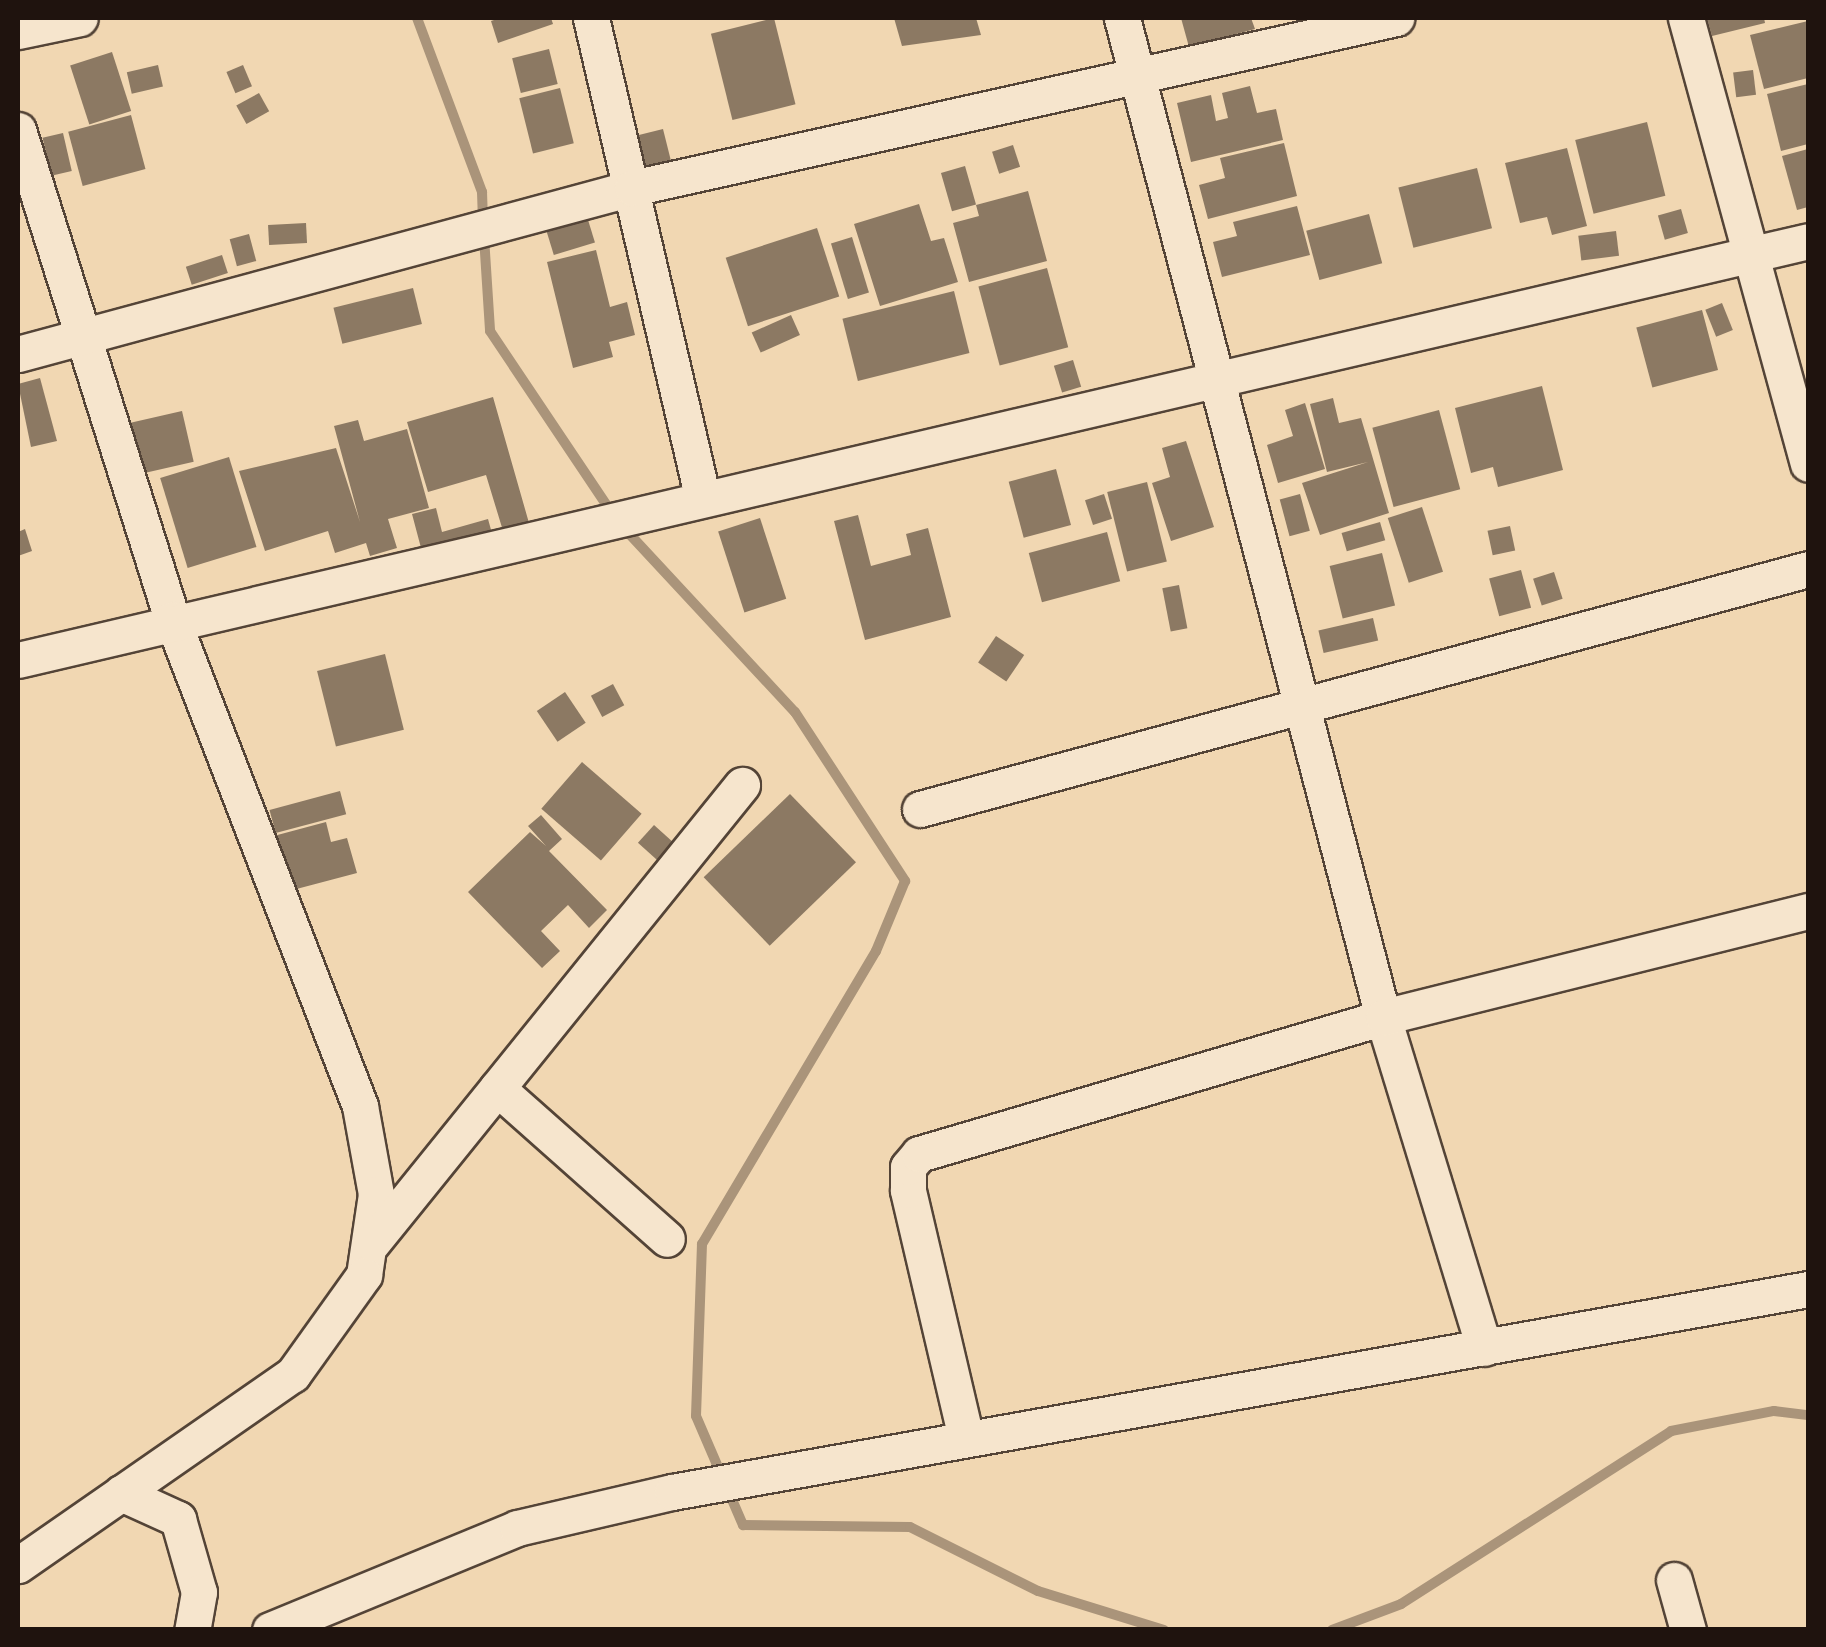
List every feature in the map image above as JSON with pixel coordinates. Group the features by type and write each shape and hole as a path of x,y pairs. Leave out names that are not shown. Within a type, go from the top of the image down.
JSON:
{"street":[{"path":"18,32 80,18"},
{"path":"591,18 702,496"},
{"path":"1122,18 1222,378 1383,1017 1484,1348"},
{"path":"18,354 632,188 1396,18"},
{"path":"1686,18 1756,256 1808,464"},
{"path":"18,130 172,619 360,1106 376,1194 371,1243 344,1314 292,1374 18,1565"},
{"path":"18,660 172,619 1808,241"},
{"path":"920,809 1308,710 1808,569"},
{"path":"371,1243 742,785"},
{"path":"966,1438 908,1190 908,1168 919,1154 1383,1017 1808,911"},
{"path":"497,1088 666,1239"},
{"path":"270,1630 316,1623 517,1528 672,1492 766,1472 1808,1289"},
{"path":"121,1493 178,1519 199,1592 192,1630"},
{"path":"1674,1580 1688,1630"}],"building":[{"path":"551,18 553,24 498,43 491,21"},
{"path":"774,18 796,104 732,120 711,34"},
{"path":"894,18 976,18 981,35 902,46"},
{"path":"1181,18 1251,18 1255,29 1189,47"},
{"path":"1707,18 1764,18 1765,23 1712,36"},
{"path":"1808,21 1808,78 1764,89 1750,35"},
{"path":"549,49 558,84 521,93 512,58"},
{"path":"112,52 131,111 89,125 70,66"},
{"path":"158,65 163,86 132,94 127,72"},
{"path":"243,65 252,86 235,93 226,72"},
{"path":"1753,70 1756,95 1736,97 1733,72"},
{"path":"1808,84 1808,144 1781,151 1767,94"},
{"path":"1250,86 1257,113 1276,109 1283,140 1191,162 1177,103 1211,95 1216,121 1228,118 1222,93"},
{"path":"560,88 574,143 533,153 519,98"},
{"path":"259,93 269,111 246,124 236,106"},
{"path":"131,115 145,169 83,186 68,132"},
{"path":"1647,122 1665,196 1594,214 1575,140"},
{"path":"663,129 671,162 642,169 634,136"},
{"path":"63,133 72,171 51,176 43,138"},
{"path":"1284,143 1297,196 1208,219 1199,185 1225,178 1220,158"},
{"path":"1013,145 1020,167 999,174 992,152"},
{"path":"1567,148 1587,226 1552,235 1547,217 1520,223 1505,163"},
{"path":"1808,149 1808,207 1797,210 1782,156"},
{"path":"965,166 976,204 952,211 941,173"},
{"path":"1477,168 1492,228 1413,248 1398,188"},
{"path":"1028,191 1047,261 969,282 953,223 979,216 976,205"},
{"path":"919,204 931,241 944,238 958,282 880,306 854,224"},
{"path":"1297,206 1310,255 1222,277 1213,242 1237,236 1233,222"},
{"path":"1681,209 1688,233 1665,240 1658,216"},
{"path":"585,210 595,243 554,255 544,223"},
{"path":"1369,214 1382,263 1319,280 1306,231"},
{"path":"306,223 307,243 269,245 268,225"},
{"path":"817,228 839,296 748,326 726,258"},
{"path":"1616,231 1619,256 1581,260 1578,236"},
{"path":"249,234 256,261 237,266 230,239"},
{"path":"852,237 869,292 848,299 831,243"},
{"path":"596,250 610,307 627,302 635,335 609,342 613,357 573,368 547,262"},
{"path":"222,255 228,273 192,285 186,267"},
{"path":"1047,268 1068,347 1000,366 978,286"},
{"path":"413,288 422,324 342,344 333,308"},
{"path":"954,291 969,353 858,381 842,319"},
{"path":"1722,303 1733,330 1716,337 1705,310"},
{"path":"1702,310 1718,370 1652,387 1636,328"},
{"path":"791,315 800,335 761,353 752,332"},
{"path":"1073,360 1081,387 1062,393 1054,366"},
{"path":"40,378 57,441 31,447 18,384"},
{"path":"1542,386 1563,470 1498,487 1493,467 1471,473 1455,408"},
{"path":"493,397 533,537 507,544 486,475 428,492 407,422"},
{"path":"1333,398 1339,423 1361,418 1389,513 1320,535 1302,483 1368,462 1327,472 1310,404"},
{"path":"1305,403 1325,469 1278,483 1267,445 1293,436 1285,410"},
{"path":"1439,410 1460,489 1394,507 1372,428"},
{"path":"182,411 194,462 140,474 128,423"},
{"path":"358,420 364,441 407,429 429,508 388,519 397,548 370,556 366,543 335,553 328,531 265,551 239,471 336,448 360,522 334,426"},
{"path":"1186,441 1214,527 1171,541 1152,483 1170,477 1162,448"},
{"path":"229,457 256,547 188,568 160,478"},
{"path":"1056,469 1071,525 1024,538 1009,482"},
{"path":"1147,482 1167,562 1127,571 1107,492"},
{"path":"1104,494 1112,519 1093,525 1085,500"},
{"path":"1300,494 1310,531 1290,536 1280,499"},
{"path":"1422,507 1443,572 1409,583 1388,518"},
{"path":"436,508 442,532 488,519 495,544 425,563 412,514"},
{"path":"858,515 871,566 911,555 906,534 928,528 951,617 865,640 834,521"},
{"path":"760,518 786,599 744,612 718,532"},
{"path":"1380,522 1385,540 1347,551 1342,533"},
{"path":"1510,526 1515,550 1493,555 1488,531"},
{"path":"25,529 32,551 18,556 18,532"},
{"path":"1107,532 1120,581 1042,602 1029,553"},
{"path":"1382,553 1395,605 1343,618 1330,566"},
{"path":"1521,570 1531,608 1499,616 1489,579"},
{"path":"1554,572 1563,599 1542,605 1533,579"},
{"path":"1179,585 1187,628 1171,631 1162,588"},
{"path":"1373,618 1378,640 1324,653 1318,631"},
{"path":"996,636 1024,655 1006,682 978,663"},
{"path":"385,654 404,730 336,747 317,671"},
{"path":"613,684 624,705 602,717 591,696"},
{"path":"565,692 586,723 558,742 537,711"},
{"path":"582,762 642,814 601,861 541,809"},
{"path":"340,791 346,814 276,833 269,810"},
{"path":"790,794 856,862 770,946 704,877"},
{"path":"541,815 562,839 549,851 607,910 589,928 568,905 541,931 560,951 542,968 468,892 530,832 546,846 528,826"},
{"path":"326,822 331,842 347,838 357,873 270,896 255,841"},
{"path":"654,825 675,844 659,862 638,843"}],"waterway":[{"path":"417,18 482,192 483,220"},
{"path":"484,237 490,331 611,512"},
{"path":"622,526 795,712 905,881 876,951 702,1244 696,1416 743,1525 910,1527 1038,1591 1164,1630"},
{"path":"1332,1630 1401,1604 1671,1431 1774,1411 1808,1415"}]}
